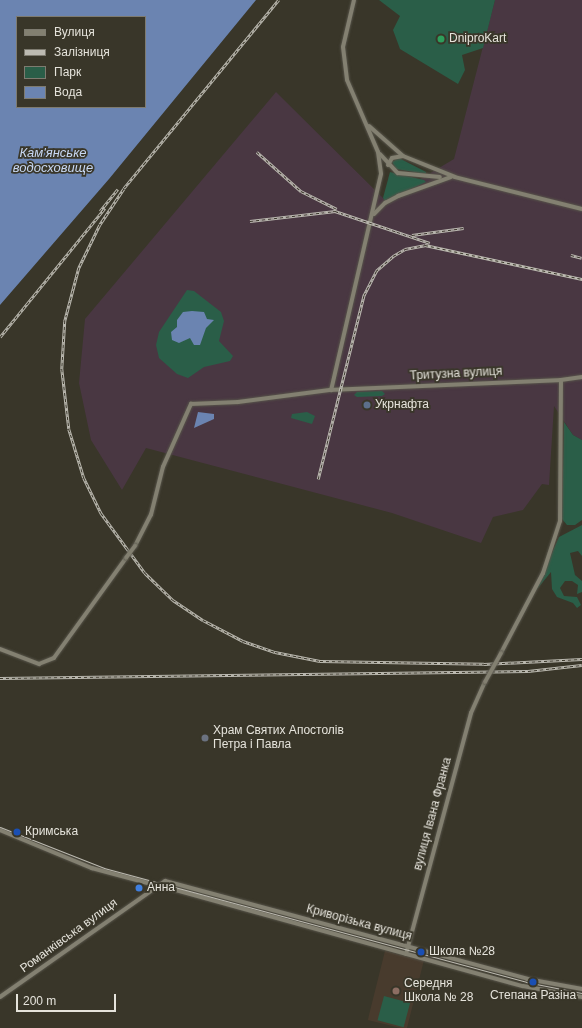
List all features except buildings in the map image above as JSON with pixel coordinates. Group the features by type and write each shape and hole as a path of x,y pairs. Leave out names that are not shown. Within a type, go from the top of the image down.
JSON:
{"main road":[{"path":"331,390 373,216 381,174 378,152 367,124 351,95 344,65 345,31 354,0"},
{"path":"367,124 403,156 424,167 455,177"},
{"path":"378,152 388,165 405,175 430,178 455,177"},
{"path":"388,165 392,158 403,156"},
{"path":"424,167 430,178"},
{"path":"373,216 385,203 448,177"},
{"path":"425,186 430,178"},
{"name":"Тритузна вулиця","path":"331,390 561,380"},
{"name":"вулиця Івана Франка","path":"406,954 471,713 485,682 543,572 560,522 561,380"},
{"name":"Криворізька вулиця","path":"149,890 168,881 527,979 582,989"},
{"name":"Криворізька вулиця","path":"158,886 534,988 582,997"},
{"name":"Романківська вулиця","path":"0,997 149,890"}],"street":[{"path":"455,177 582,209"},
{"name":"Тритузна вулиця","path":"561,380 582,377"},
{"path":"0,649 39,664 60,654 83,615 135,546 151,515 163,467 192,404 238,402 331,390"},
{"name":"Криворізька вулиця","path":"0,830 92,868 158,886"}],"shaded area":[{"path":"495,0 582,0 582,440 573,435 554,406 549,485 542,484 523,510 493,517 481,543 392,513 146,448 122,490 91,440 79,383 85,319 276,92 385,200 454,159"},
{"name":"Середня Школа № 28","path":"385,951 424,961 407,1028 400,1028 368,1020"}],"green space":[{"name":"DniproKart","path":"379,0 495,0 483,48 462,55 465,70 458,84 400,49 393,30 400,16"},
{"path":"399,158 426,172 426,174 396,169 392,162"},
{"path":"390,172 424,180 426,182 385,201 383,198"},
{"path":"187,290 194,291 221,312 224,321 219,341 233,356 230,361 204,367 188,378 177,374 159,358 156,345 159,332"},
{"path":"382,391 385,394 382,396 357,397 354,395 357,392"},
{"path":"307,412 315,416 312,424 291,418 292,414"},
{"path":"564,422 573,435 582,440 582,520 575,525 567,525 562,519"},
{"path":"582,525 582,556 578,551 570,553 575,575 582,581 582,592 577,594 578,585 572,581 565,581 560,588 564,596 577,597 581,605 577,608 573,603 557,597 552,589 551,572 534,593 559,537"},
{"path":"384,996 410,1003 404,1027 378,1020"}],"water":[{"name":"Кам'янське водосховище","path":"0,0 256,0 109,179 0,305"},
{"path":"183,312 204,312 207,319 214,320 206,328 200,345 194,345 190,338 179,343 172,340 171,332 177,327 177,320"},
{"path":"198,412 214,414 214,419 194,428"}],"tram line":[{"path":"0,827 104,868 526,982 582,993"}],"railway":[{"path":"279,0 124,189 100,225 79,268 65,321 62,369 69,429 84,478 101,513 145,573 173,600 203,620 243,641 275,652 320,661 484,664 582,659"},
{"path":"257,152 301,191 337,209"},
{"path":"100,211 118,189"},
{"path":"0,337 105,208"},
{"path":"250,221 335,211 430,243"},
{"path":"412,235 464,228"},
{"path":"318,479 364,295 376,271 393,256 405,249 425,245 582,279"},
{"path":"571,255 582,258"},
{"path":"0,678 528,671 582,665"}],"place":[{"name":"DniproKart","path":"441,39"},
{"name":"Укрнафта","path":"367,405"},
{"name":"Храм Святих Апостолів Петра і Павла","path":"205,738"},
{"name":"Кримська","path":"17,832"},
{"name":"Анна","path":"139,888"},
{"name":"Школа №28","path":"421,952"},
{"name":"Степана Разіна","path":"533,982"},
{"name":"Середня Школа № 28","path":"396,991"}]}
